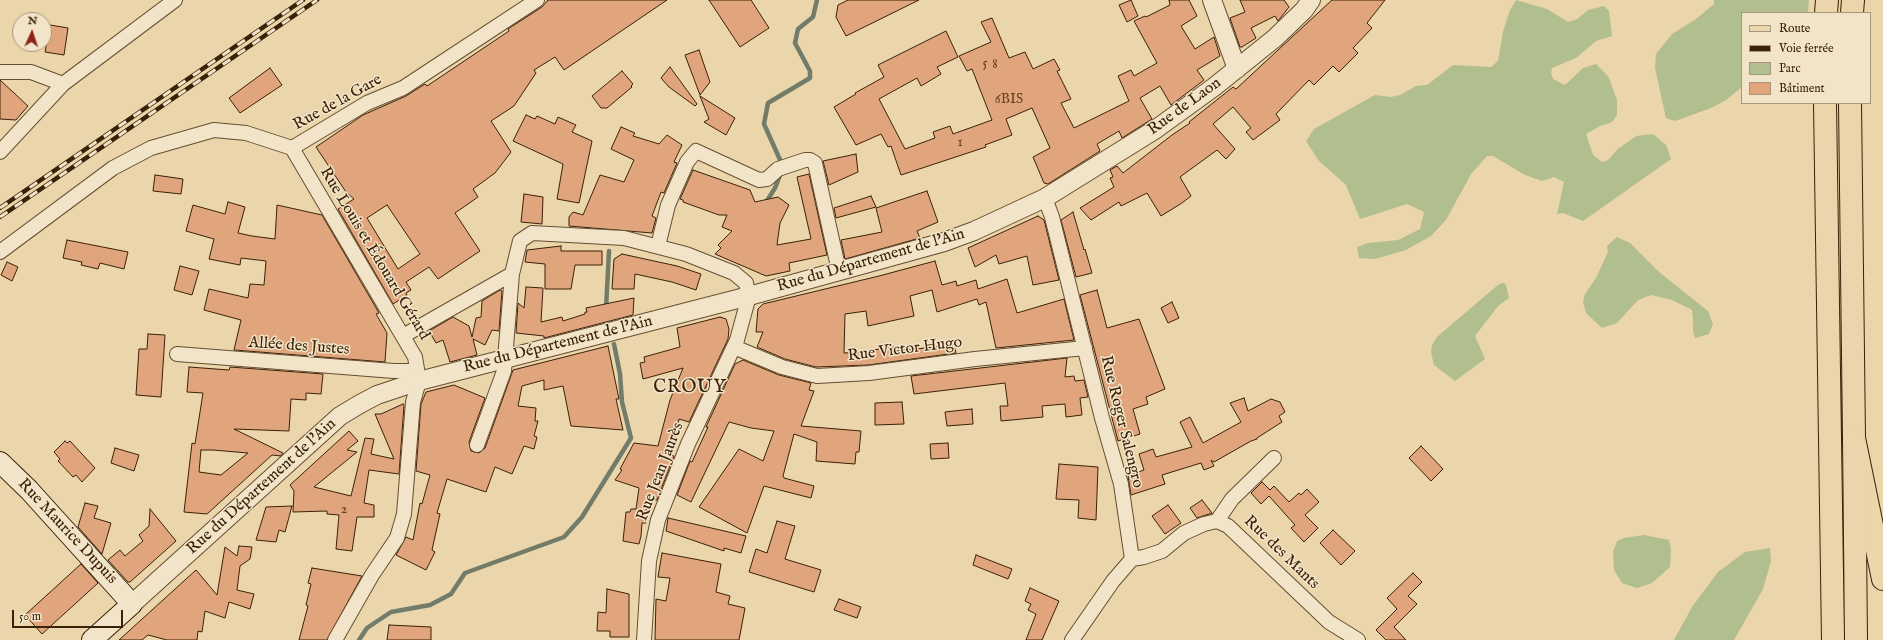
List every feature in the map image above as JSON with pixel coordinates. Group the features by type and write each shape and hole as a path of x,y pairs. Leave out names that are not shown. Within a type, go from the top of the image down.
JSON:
{"main road":[{"path":"1826,0 1826,12"},
{"path":"1852,12 1853,0"},
{"path":"1825,104 1833,640"},
{"path":"1850,104 1856,640"},
{"path":"1854,438 1883,579"},
{"name":"Rue Maurice Dupuis","path":"0,462 29,490 132,604"},
{"path":"92,640 132,604"}],"street":[{"path":"0,152 63,84 175,0"},
{"name":"Rue de la Gare","path":"0,252 113,168 151,148 214,130 246,133 292,148 367,103 403,88 537,0"},
{"path":"1212,0 1237,68"},
{"name":"Rue de Laon","path":"1045,198 1156,129 1214,87 1275,38 1304,10 1311,0"},
{"path":"0,72 30,72 63,84"},
{"name":"Rue Louis et Édouard Gérard","path":"292,148 415,357 418,376"},
{"path":"658,246 668,205 687,162 696,151 759,180 767,180 779,170 805,160 815,163 839,271"},
{"name":"Rue du Département de l'Ain","path":"132,604 340,416 377,395 418,376 506,358 749,296 944,242 1019,212 1045,198"},
{"name":"Rue Roger Salengro","path":"1045,198 1051,213 1121,484 1132,559"},
{"path":"477,445 504,371 512,274 520,240 532,234 624,238 658,246 686,254 734,273 746,283 749,296"},
{"path":"403,336 512,274"},
{"name":"Rue Jean Jaurès","path":"644,640 650,561 658,520 688,444 734,347 749,296"},
{"name":"Rue Victor Hugo","path":"734,347 782,367 817,376 869,373 975,359 1085,348"},
{"name":"Allée des Justes","path":"177,354 394,371 418,376"},
{"path":"335,640 372,575 397,538 404,514 413,402 418,376"},
{"path":"1217,521 1232,499 1274,458"},
{"name":"Rue des Mants","path":"1132,559 1144,557 1162,550 1184,533 1204,524 1217,521 1228,526 1330,622 1358,640"},
{"path":"1072,640 1113,580 1132,559"}],"green space":[{"path":"1516,0 1547,9 1568,22 1577,19 1588,10 1604,6 1609,11 1612,36 1596,41 1576,58 1552,68 1551,73 1553,79 1565,85 1583,68 1596,64 1608,76 1617,100 1617,115 1612,122 1600,126 1586,134 1593,155 1602,162 1608,160 1618,149 1636,136 1653,134 1666,145 1671,159 1583,221 1563,213 1557,214 1564,182 1554,177 1542,181 1525,175 1493,156 1487,156 1471,174 1446,220 1431,236 1406,250 1375,259 1359,258 1357,247 1368,243 1398,240 1420,229 1424,212 1407,204 1360,219 1346,185 1319,161 1306,141 1314,129 1375,95 1391,97 1400,95 1416,86 1427,85 1453,65 1491,67 1498,61 1503,32 1510,10"},
{"path":"1714,0 1809,0 1808,12 1741,12 1741,88 1726,100 1711,108 1675,121 1666,118 1655,68 1656,54 1672,34 1696,19 1714,4"},
{"path":"1617,237 1630,243 1659,272 1708,311 1713,324 1709,334 1695,338 1693,331 1692,310 1672,300 1651,295 1638,300 1617,323 1602,328 1586,313 1583,302 1585,294 1596,278 1608,252 1607,246"},
{"path":"1504,283 1506,285 1509,298 1498,306 1475,336 1485,359 1455,381 1434,365 1431,352 1432,345 1437,337 1499,284"},
{"path":"1644,535 1669,540 1671,549 1670,567 1652,583 1637,588 1622,583 1614,570 1613,552 1617,541 1624,538"},
{"path":"1770,548 1771,561 1763,589 1734,640 1674,640 1692,607 1718,572 1745,552"}],"building":[{"path":"548,0 667,0 564,70 555,57 534,70 536,73 514,106 491,121 511,152 495,173 473,189 478,197 455,213 480,251 438,279 429,267 406,282 411,290 406,293 407,295 393,304 338,209 354,199 346,192 316,147 363,115 406,96 425,84 427,86 542,7","holes":["387,205 420,254 398,269 367,218"]},
{"path":"709,0 751,0 769,28 740,47"},
{"path":"848,0 919,0 846,36 836,17 838,5"},
{"path":"1131,0 1138,16 1127,22 1119,5"},
{"path":"1169,0 1189,0 1197,16 1181,26 1195,49 1214,37 1220,56 1197,70 1204,80 1171,105 1160,86 1140,98 1152,119 1122,138 1119,131 1097,144 1100,151 1048,184 1044,183 1033,157 1050,148 1032,108 1006,119 1012,135 985,145 986,147 901,175 891,146 888,147 881,134 856,145 834,107 856,94 855,93 884,77 878,65 946,31 958,57 937,67 941,74 921,86 917,78 879,99 905,149 935,138 933,132 950,126 953,134 992,120 972,69 967,71 959,56 991,42 981,22 992,18 1009,58 1025,52 1033,69 1054,59 1060,70 1057,71 1071,99 1061,103 1074,128 1129,101 1118,76 1131,70 1134,76 1157,63 1134,21 1145,16 1146,17 1170,5"},
{"path":"1240,0 1284,0 1289,7 1278,21 1275,16 1251,28 1256,38 1240,47 1230,18 1245,12"},
{"path":"1332,0 1385,0 1367,23 1372,28 1353,48 1358,53 1339,72 1333,66 1314,85 1309,80 1276,114 1280,120 1253,140 1246,132 1251,128 1233,107 1213,124 1235,149 1226,159 1217,150 1180,177 1191,196 1161,216 1147,193 1121,206 1119,202 1091,220 1080,208 1114,187 1110,178 1113,177 1110,170 1117,166 1123,173 1190,123 1189,122 1233,87 1236,89"},
{"path":"52,25 68,28 64,55 45,52 52,52"},
{"path":"699,50 710,82 700,95 685,55"},
{"path":"670,67 697,104 695,106 669,87 661,78"},
{"path":"270,68 282,85 240,113 229,98"},
{"path":"622,71 633,84 631,86 632,87 607,108 601,108 592,96"},
{"path":"0,80 28,106 16,120 0,119"},
{"path":"700,96 735,118 726,135 704,122 709,119"},
{"path":"526,115 535,119 537,116 555,124 558,117 576,125 572,132 592,141 579,203 557,199 563,164 513,141"},
{"path":"621,127 635,133 633,136 659,144 667,135 682,145 674,162 677,163 664,193 661,192 652,216 656,218 652,233 569,226 569,217 573,212 583,215 600,175 624,182 634,160 611,149"},
{"path":"856,154 858,172 829,185 823,161"},
{"path":"693,170 750,190 755,202 778,197 789,205 780,223 777,245 811,239 797,177 809,174 827,255 789,263 790,271 766,276 715,254 721,248 718,245 732,231 722,227 727,215 719,215 683,202 683,200 680,199"},
{"path":"155,175 183,179 181,194 153,191"},
{"path":"927,191 938,222 917,231 920,238 845,259 841,240 882,232 876,208"},
{"path":"524,194 543,197 542,224 521,222"},
{"path":"871,196 876,207 836,218 834,208"},
{"path":"228,202 245,207 238,233 252,236 275,239 277,205 322,215 379,313 376,314 387,333 385,362 234,350 241,320 204,310 209,289 248,298 250,284 264,285 266,261 241,258 240,265 209,259 214,239 186,231 193,205 225,214"},
{"path":"1073,212 1092,273 1076,277 1061,220"},
{"path":"1038,216 1044,220 1059,280 1033,285 1027,256 999,264 996,255 975,267 968,248"},
{"path":"67,240 128,252 124,269 100,263 98,269 81,265 82,262 63,258"},
{"path":"561,246 561,251 602,251 602,265 575,265 571,289 545,289 545,264 525,262 527,250"},
{"path":"622,254 677,266 701,274 696,290 672,282 635,274 634,289 612,289 614,259"},
{"path":"935,261 942,285 956,281 957,286 976,280 978,289 1007,279 1017,313 1064,299 1074,340 996,348 986,302 979,305 977,299 937,312 932,290 910,296 914,316 868,326 866,311 845,314 844,353 872,352 872,350 895,347 896,351 954,345 956,353 868,365 816,367 785,359 757,347 763,332 756,332 758,309 763,304"},
{"path":"7,262 18,267 12,281 1,275"},
{"path":"180,266 199,271 192,295 174,290"},
{"path":"526,287 543,288 541,322 562,317 563,321 585,314 585,312 587,312 586,308 634,298 633,315 544,338 544,336 516,333 518,303 524,308"},
{"path":"500,290 502,291 499,331 492,330 485,345 473,339 477,355 450,362 443,340 436,343 429,331 453,317 469,326 472,337 476,318 481,317 482,301"},
{"path":"1097,290 1107,328 1139,319 1165,389 1146,397 1148,404 1133,409 1140,434 1118,441 1080,295"},
{"path":"1172,302 1179,318 1168,323 1161,308"},
{"path":"720,317 726,319 729,329 728,339 689,422 679,419 671,455 674,456 657,500 647,499 646,523 642,523 639,544 623,541 626,512 630,512 631,509 636,509 639,488 615,480 622,470 620,469 634,443 658,446 670,400 683,368 643,379 640,363 645,362 644,357 680,347 677,328"},
{"path":"148,334 165,335 161,397 136,395 139,349 147,349"},
{"path":"608,346 619,399 616,399 623,430 571,426 563,386 544,390 544,380 522,386 518,406 536,408 535,421 538,421 534,436 537,437 534,449 524,446 512,474 495,467 486,492 447,479 437,513 440,514 432,550 435,552 426,570 396,555 406,537 413,540 420,503 422,504 430,475 416,471 421,404 426,392 454,385 485,398 469,442 471,451 479,453 485,448 513,370"},
{"path":"1067,358 1065,377 1074,376 1075,381 1084,380 1088,397 1080,398 1082,415 1066,417 1065,404 1042,406 1043,417 1001,421 1000,406 1008,406 1005,383 914,394 911,376"},
{"path":"743,360 779,375 811,383 809,390 814,391 801,426 861,431 859,452 856,452 855,464 816,461 817,442 794,434 783,476 784,478 814,486 811,498 764,486 747,533 699,507 739,449 763,461 774,431 751,428 729,422 691,502 677,495 690,461 692,462 708,427 706,427 735,364"},
{"path":"189,367 229,370 230,367 323,374 321,394 306,393 306,400 291,399 289,431 234,429 283,453 281,456 272,455 207,514 184,512 192,443 195,444 203,393 187,392","holes":["201,450 248,453 221,475 199,472"]},
{"path":"1244,398 1248,411 1271,399 1280,402 1285,412 1279,416 1282,422 1257,439 1214,462 1211,460 1214,466 1204,470 1201,463 1162,475 1165,484 1131,495 1128,476 1144,470 1139,454 1153,449 1156,457 1192,447 1180,422 1190,417 1203,443 1241,422 1230,403"},
{"path":"902,402 904,424 875,425 875,403"},
{"path":"403,404 399,474 369,470 364,503 374,505 374,517 357,517 352,551 336,549 339,515 327,514 327,511 293,512 294,491 290,485 349,431 358,441 347,450 357,452 314,487 351,496 365,438 374,439 371,454 394,459 375,414 381,414"},
{"path":"972,409 973,424 947,426 945,412"},
{"path":"65,441 67,443 70,441 95,468 82,482 76,475 73,477 58,461 60,459 54,452"},
{"path":"948,443 949,458 931,459 930,444"},
{"path":"1421,446 1443,469 1431,481 1409,458"},
{"path":"115,448 139,455 134,471 111,463"},
{"path":"1059,464 1098,467 1096,520 1078,518 1079,500 1056,499"},
{"path":"1262,482 1270,490 1274,486 1289,502 1299,493 1301,495 1307,489 1319,502 1305,515 1318,528 1304,542 1291,528 1295,525 1269,496 1261,504 1251,493"},
{"path":"1202,500 1212,513 1197,518 1190,508"},
{"path":"85,503 98,506 94,518 111,523 102,554 78,527"},
{"path":"1168,505 1181,523 1165,534 1152,516"},
{"path":"292,506 285,532 279,530 276,542 256,540 266,507"},
{"path":"150,509 176,541 130,582 128,582 108,560 120,550 125,556 143,541 139,535 149,526"},
{"path":"668,518 746,536 741,553 724,548 724,551 666,531"},
{"path":"777,521 795,526 785,559 821,570 814,592 749,572 756,549 767,553"},
{"path":"1333,530 1355,551 1341,565 1320,543"},
{"path":"239,546 252,547 250,559 240,566 237,590 254,594 250,609 229,602 225,618 205,611 202,632 198,631 197,640 167,640 148,635 142,640 119,640 196,570 217,595 225,547 237,556"},
{"path":"662,553 721,564 716,592 730,596 728,604 745,608 739,640 655,640 656,599 666,601 670,578 658,577"},
{"path":"976,555 1012,569 1008,579 973,565"},
{"path":"81,564 98,583 42,634 25,615"},
{"path":"312,568 362,576 327,640 299,640 308,606 306,605 311,584 308,583"},
{"path":"1413,573 1422,582 1408,596 1417,604 1394,627 1406,640 1386,640 1376,630 1397,609 1387,598"},
{"path":"1030,588 1059,601 1042,640 1026,640 1036,614 1028,610 1031,604 1025,601"},
{"path":"607,589 629,594 629,637 610,637 610,631 597,631 598,612 606,613"},
{"path":"839,599 861,607 857,618 834,610"},
{"path":"389,625 431,627 431,640 387,640"}],"waterway":[{"path":"781,166 781,162 764,124 768,103 810,78 810,71 795,43 798,29 813,17 817,0"},
{"path":"765,204 775,188 781,173"},
{"path":"606,309 609,251"},
{"path":"359,640 367,628 391,612 430,605 451,594 465,573 564,537 582,517 631,438 622,402 620,374 614,344"}],"railway":[{"path":"0,208 303,0"},
{"path":"0,217 317,0"}],"district":[{"name":"CROUY","path":"690,388"}]}
